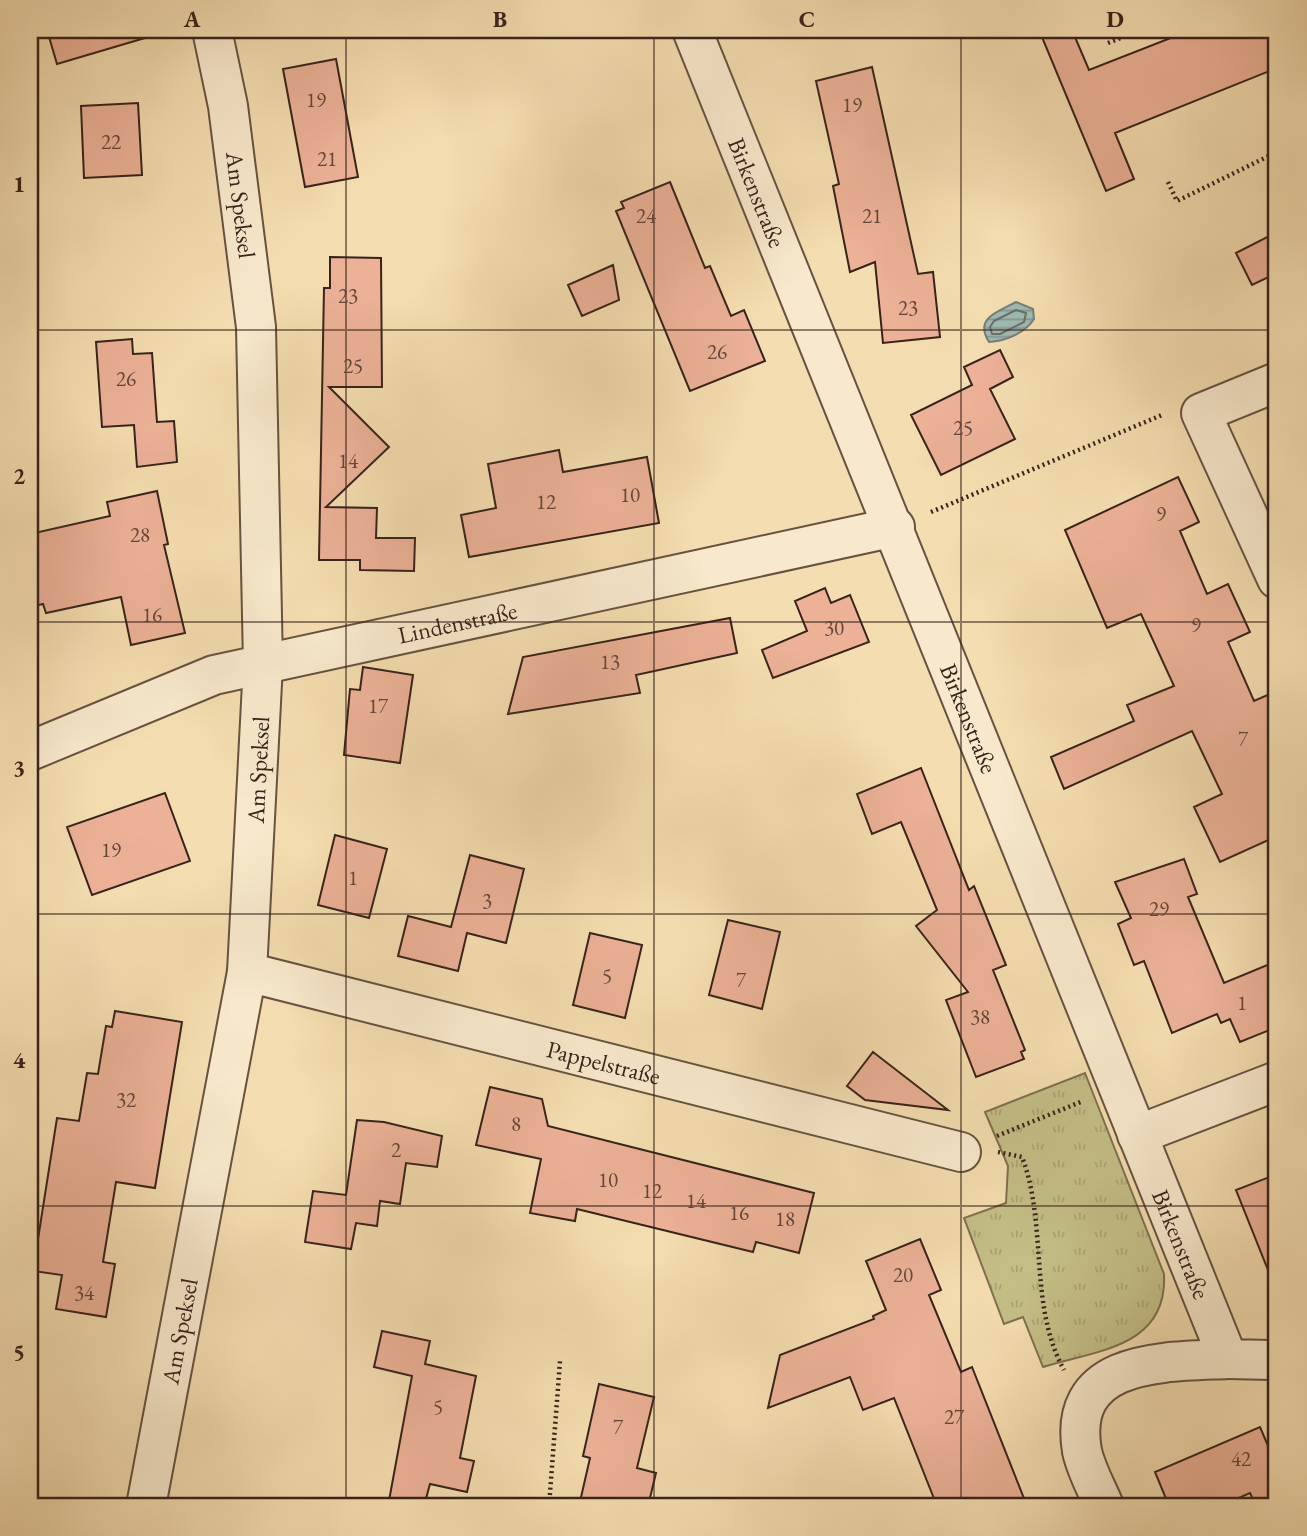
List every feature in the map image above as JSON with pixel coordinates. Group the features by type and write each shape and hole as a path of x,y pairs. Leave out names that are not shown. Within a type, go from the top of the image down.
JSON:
{"street":[{"name":"Am Speksel","path":"146,1506 247,972 263,664 256,327 228,106 212,30"},
{"name":"Birkenstraße","path":"692,30 895,527 1228,1359"},
{"path":"1277,382 1201,413 1277,579"},
{"name":"Lindenstraße","path":"30,751 214,675 895,527"},
{"name":"Pappelstraße","path":"247,972 961,1152"},
{"path":"1137,1135 1277,1080"},
{"path":"1104,1506 1083,1454 1080,1433 1087,1402 1111,1377 1151,1362 1277,1360"}],"path":[{"path":"1108,43 1141,30"},
{"path":"1168,183 1177,201 1277,152"},
{"path":"895,527 1184,406 1201,413"},
{"path":"961,1152 1117,1086"},
{"path":"961,1152 1004,1152 1021,1157 1032,1183 1046,1326 1062,1368 1087,1402"},
{"path":"549,1506 560,1361"}],"green space":[{"path":"1085,1073 1164,1274 1162,1298 1155,1317 1142,1331 1126,1341 1043,1367 1023,1317 1004,1324 964,1218 1006,1203 1008,1166 985,1112"}],"water":[{"path":"1016,302 1033,309 1034,319 1014,335 989,342 984,327 986,321"}],"building":[{"path":"47,30 144,30 145,38 57,64"},
{"path":"1039,30 1072,30 1089,70 1191,30 1277,30 1277,68 1115,133 1134,179 1106,191"},
{"path":"336,59 358,177 305,187 283,69"},
{"path":"872,67 918,274 933,272 940,337 883,343 875,262 850,272 833,186 839,184 816,81"},
{"path":"138,103 142,175 84,178 81,106"},
{"path":"670,182 705,268 710,266 731,316 744,310 765,361 690,391 616,211 624,208 621,202"},
{"path":"1277,232 1277,273 1252,285 1236,253"},
{"path":"330,257 381,258 382,387 329,387 389,447 326,507 377,508 376,538 415,538 414,571 360,570 360,560 319,560 324,288 330,288"},
{"path":"613,265 619,300 582,316 568,285"},
{"path":"132,339 133,354 152,353 157,422 174,421 177,462 137,467 134,425 102,427 96,342"},
{"path":"1000,350 1013,377 990,389 1015,439 941,475 911,415 972,385 964,367"},
{"path":"559,450 563,472 647,457 659,523 469,557 461,515 496,508 488,464"},
{"path":"1178,477 1199,522 1180,531 1207,594 1228,584 1250,632 1228,642 1254,701 1277,691 1277,836 1220,862 1194,807 1222,794 1192,731 1064,789 1051,757 1134,721 1127,705 1174,686 1141,614 1107,628 1065,530"},
{"path":"157,491 168,544 164,545 185,633 131,645 121,597 46,613 43,604 30,607 30,534 110,516 107,502"},
{"path":"825,588 831,603 850,595 869,642 773,678 762,650 807,631 795,601"},
{"path":"730,618 737,653 636,675 640,693 508,714 523,657"},
{"path":"363,667 413,675 400,763 344,755 350,689 360,690"},
{"path":"921,768 969,890 974,886 1006,965 993,970 1025,1050 1021,1052 1024,1059 976,1077 946,1000 968,992 916,926 937,910 901,822 872,834 857,794"},
{"path":"165,793 190,861 92,895 67,827"},
{"path":"335,835 387,849 369,918 318,905"},
{"path":"470,855 524,869 506,943 467,933 458,971 398,956 408,916 451,927"},
{"path":"1184,859 1197,894 1188,897 1224,983 1277,961 1277,1027 1240,1042 1230,1019 1221,1023 1217,1014 1172,1033 1144,961 1134,965 1118,924 1131,918 1115,882"},
{"path":"728,920 780,932 762,1009 709,995"},
{"path":"590,933 642,945 625,1018 573,1005"},
{"path":"115,1011 182,1022 155,1188 116,1182 103,1262 115,1264 106,1317 56,1309 62,1275 33,1271 57,1118 79,1121 87,1073 98,1074 106,1026 112,1027"},
{"path":"873,1052 948,1110 865,1100 847,1086"},
{"path":"490,1087 542,1099 548,1126 814,1193 799,1253 756,1242 753,1252 577,1209 575,1221 530,1213 541,1159 476,1145"},
{"path":"357,1120 384,1122 442,1136 437,1167 406,1163 400,1204 380,1201 377,1226 356,1223 351,1249 305,1242 313,1191 346,1195"},
{"path":"1277,1174 1277,1290 1276,1290 1236,1190"},
{"path":"920,1239 941,1290 929,1295 961,1372 972,1367 1027,1506 937,1506 894,1398 863,1410 850,1377 768,1408 780,1355 874,1319 873,1316 886,1310 866,1261"},
{"path":"382,1331 430,1341 425,1364 476,1376 460,1458 474,1461 467,1492 430,1484 424,1506 388,1506 412,1376 374,1367"},
{"path":"599,1384 654,1397 637,1468 656,1473 648,1506 579,1506 590,1458 583,1456"},
{"path":"1260,1427 1277,1467 1277,1506 1256,1506 1250,1493 1220,1506 1169,1506 1155,1472"}]}
